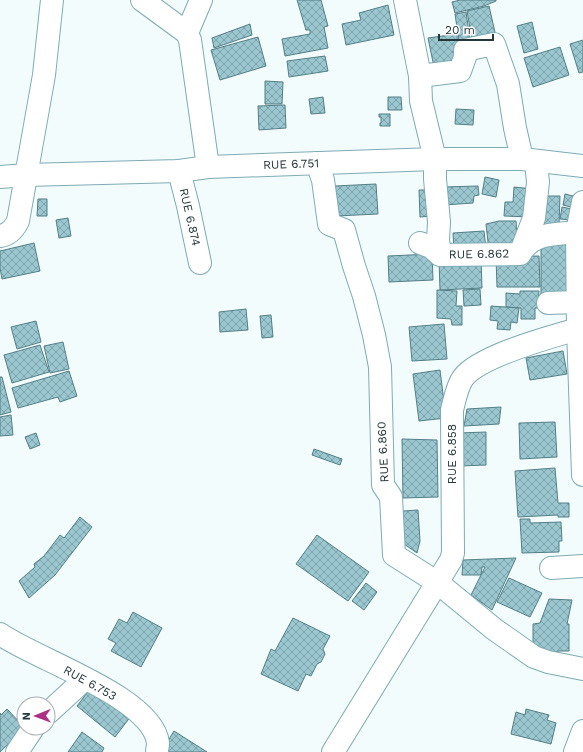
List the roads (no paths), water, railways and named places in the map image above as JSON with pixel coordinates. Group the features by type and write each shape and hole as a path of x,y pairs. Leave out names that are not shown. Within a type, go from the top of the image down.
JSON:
{"street":[{"path":"0,236 14,229 18,221 44,75 52,0"},
{"path":"142,0 187,32 190,40 208,167"},
{"path":"187,32 201,0"},
{"name":"RUE 6.862","path":"406,0 420,76 421,101 435,159 435,180 439,222 438,240 440,255 520,254 534,218 538,182 515,128 508,84 494,44 465,50 465,57 460,71 420,76"},
{"name":"RUE 6.751","path":"0,176 179,171 208,167 435,159 529,160 583,166"},
{"name":"RUE 6.860","path":"318,163 329,224 344,230 374,334 380,367 383,485 391,496 394,555 438,583 494,629 534,657 548,662 583,669"},
{"name":"RUE 6.874","path":"179,171 200,263"},
{"path":"583,202 577,232 576,302 583,475"},
{"path":"520,254 530,242 538,237 577,232"},
{"path":"420,243 431,247 440,255"},
{"path":"548,303 576,302"},
{"name":"RUE 6.858","path":"333,752 451,560 453,553 452,410 462,379 468,372 496,356 578,329"},
{"path":"551,568 583,566"},
{"name":"RUE 6.753","path":"1,636 101,687 133,708 150,725 158,743 157,752"},
{"path":"56,706 85,679"},
{"path":"575,752 583,731"},
{"path":"17,752 28,736"}]}
